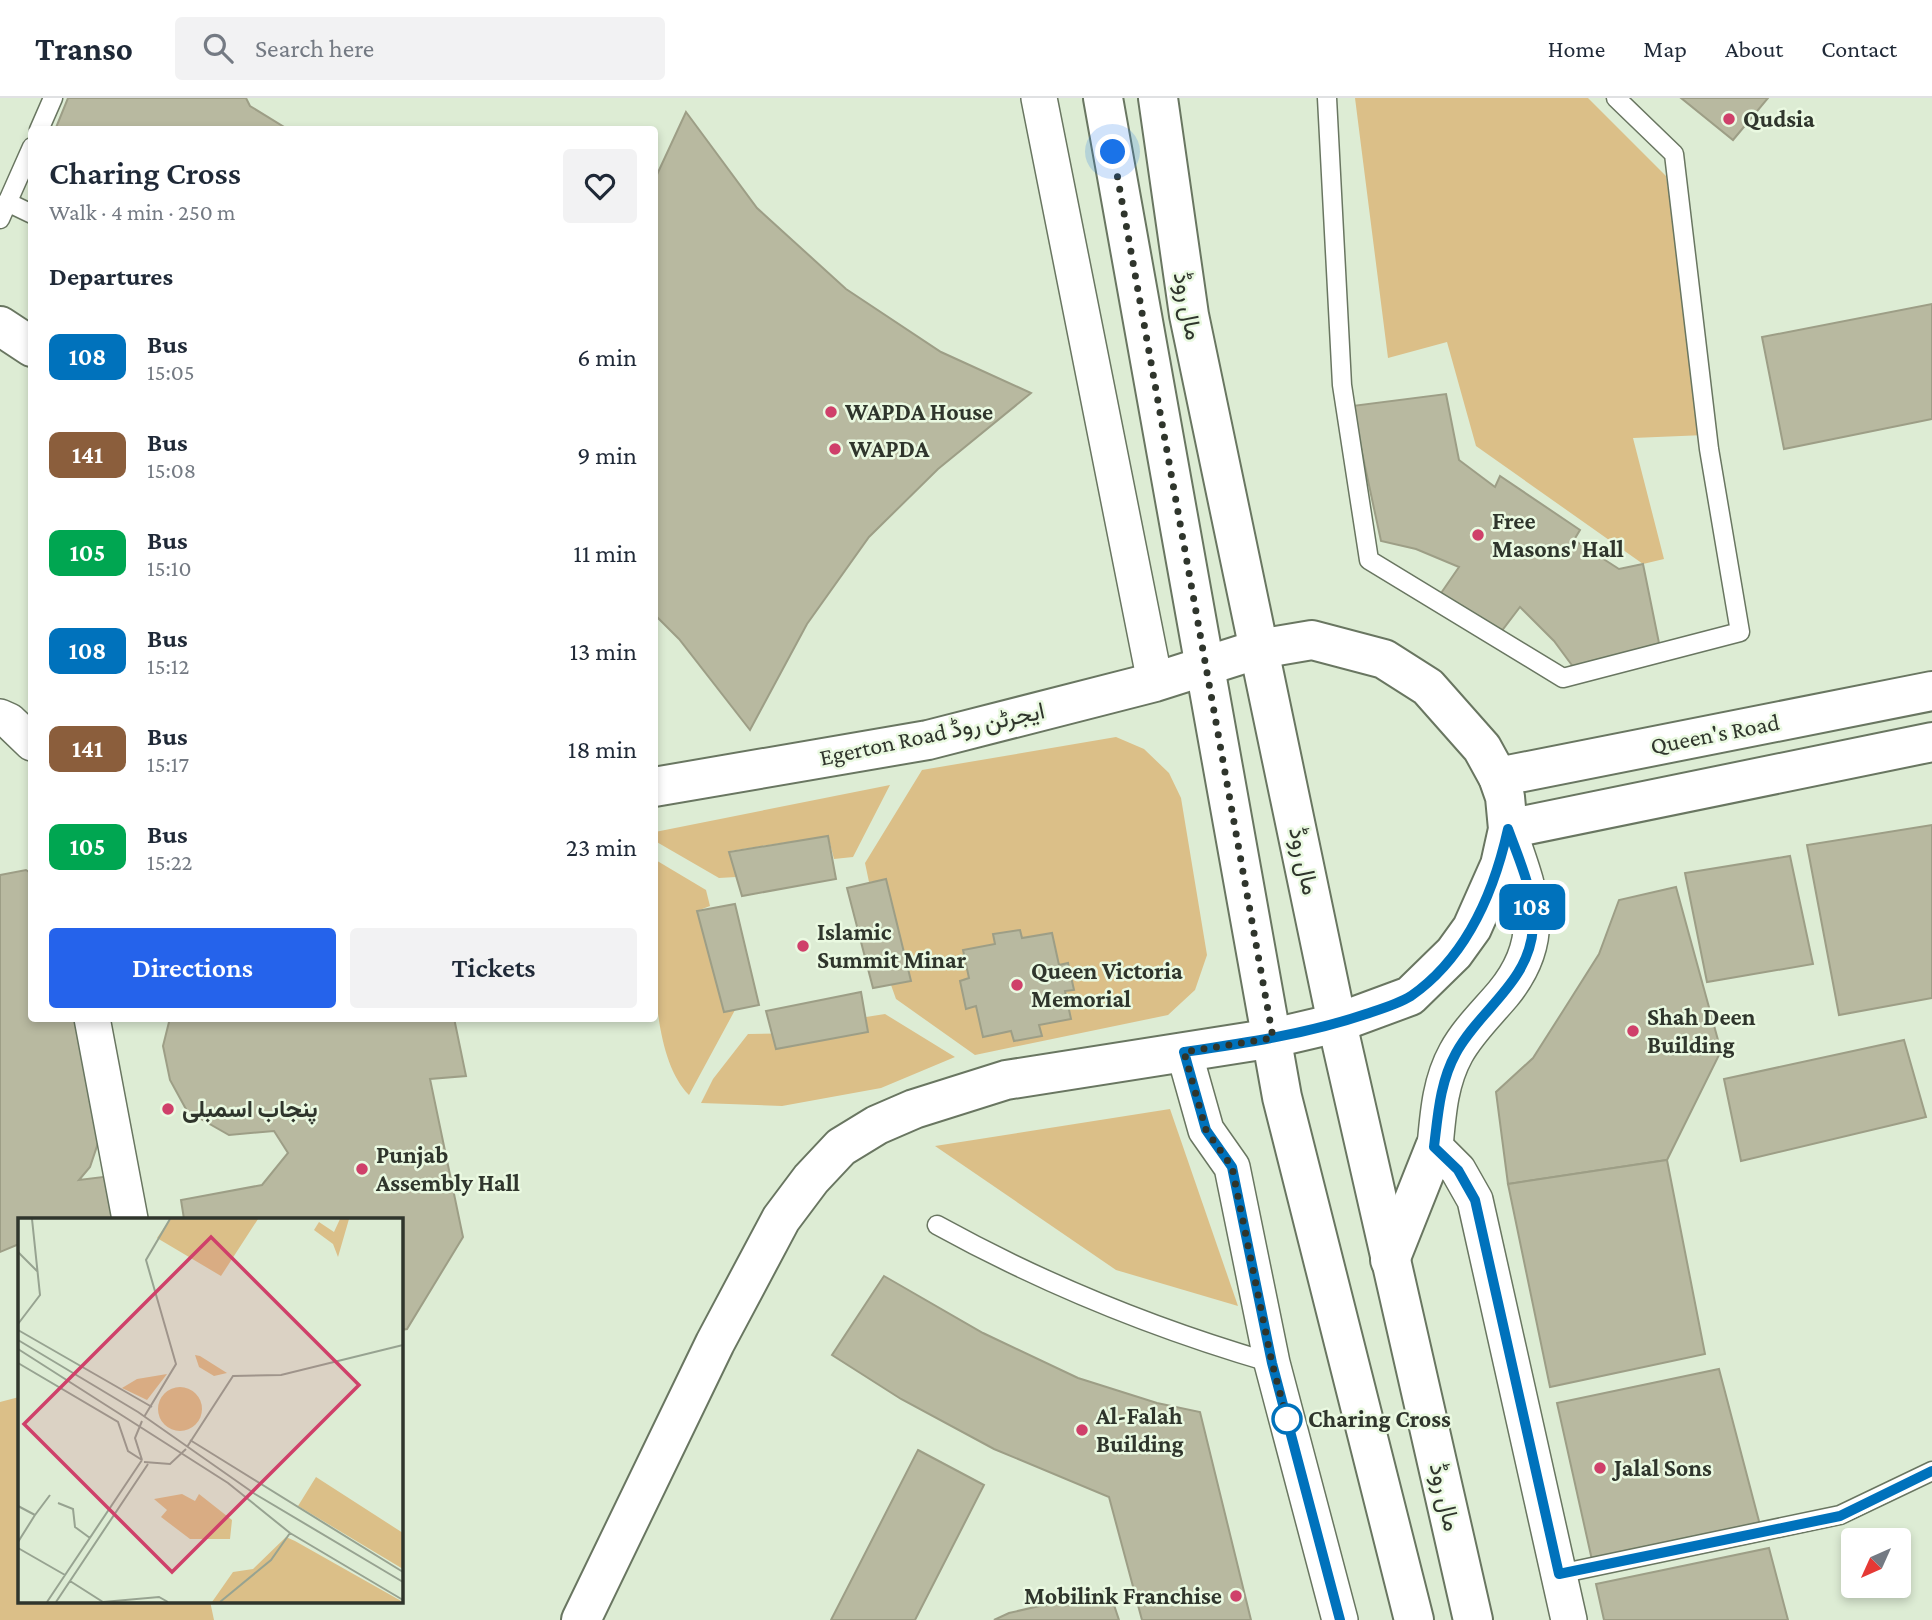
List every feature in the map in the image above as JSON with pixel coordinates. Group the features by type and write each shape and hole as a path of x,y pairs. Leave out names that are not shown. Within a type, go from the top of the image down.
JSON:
{"main road":[{"name":"مال روڈ","path":"1104,98 1282,1097 1414,1620"},
{"name":"مال روڈ","path":"1158,98 1180,267 1259,649 1337,1023 1473,1620"},
{"path":"0,326 28,344"},
{"name":"Egerton Road ایجرٹن روڈ","path":"658,786 928,740 1155,682 1259,649 1312,640 1394,664 1428,687 1482,748 1498,777 1505,797 1508,829"},
{"name":"Queen's Road","path":"1498,777 1932,691"},
{"name":"Queen's Road","path":"1508,829 1932,741"},
{"path":"581,1620 715,1343 781,1219 811,1179 841,1147 877,1125 914,1109 1006,1080 1273,1038 1337,1023 1410,996 1454,953 1488,897 1508,829"},
{"path":"1390,1260 1434,1147"}],"street":[{"path":"1039,98 1155,682"},
{"path":"0,717 9,721 28,739"},
{"path":"1508,829 1532,909 1530,946 1515,979 1456,1053 1440,1097 1434,1147 1458,1170 1475,1200 1569,1620"},
{"path":"93,1022 130,1218"},
{"path":"1184,1052 1206,1130 1232,1167 1272,1363 1340,1620"}],"lane":[{"path":"41,126 53,98"},
{"path":"1327,98 1342,385 1369,560 1563,678 1740,632 1709,449 1674,154 1616,98"},
{"path":"28,156 4,210 28,213"},
{"path":"937,1225 1000,1260 1100,1304 1201,1342 1272,1363"},
{"path":"1559,1574 1840,1516 1932,1471"}],"shaded area":[{"path":"1355,98 1588,98 1666,176 1705,435 1633,438 1664,559 1643,564 1476,446 1447,342 1388,358"},
{"path":"1116,737 1144,749 1169,773 1181,798 1207,955 1195,990 1168,1015 975,1055 896,999 891,985 911,981 886,880 869,882 865,863 922,770"},
{"path":"890,785 853,857 834,859 828,836 730,851 736,877 719,878 658,843 658,831"},
{"path":"658,861 706,890 710,906 697,911 724,1012 735,1010 689,1095 675,1074 665,1048 658,1017"},
{"path":"885,1014 955,1057 881,1088 782,1106 701,1103 713,1079 748,1034 868,1032 866,1017"},
{"path":"1170,1109 1238,1306 1116,1270 935,1146"},
{"path":"18,1397 18,1602 210,1602 214,1620 0,1620 0,1402"}],"building":[{"path":"68,98 246,98 250,106 282,126 57,126"},
{"name":"Qudsia","path":"1681,98 1768,98 1733,140"},
{"name":"WAPDA House","path":"686,112 757,208 846,289 941,352 1031,393 938,469 869,537 807,624 750,730 679,639 658,618 658,172"},
{"path":"1932,304 1932,419 1784,449 1762,337"},
{"name":"Free Masons' Hall","path":"1446,394 1459,460 1495,487 1500,476 1580,530 1574,540 1619,569 1643,564 1660,648 1574,668 1554,641 1520,607 1494,641 1437,599 1459,567 1416,549 1381,541 1352,406"},
{"path":"1932,825 1932,998 1839,1015 1807,845"},
{"path":"828,836 836,879 742,896 729,852"},
{"path":"1790,856 1813,964 1707,982 1685,873"},
{"path":"28,871 28,1022 90,1022 99,1140 90,1167 79,1180 111,1176 119,1218 18,1218 18,1244 0,1252 0,875"},
{"path":"886,879 911,981 873,988 847,888"},
{"name":"Shah Deen Building","path":"1676,887 1721,1051 1667,1160 1508,1184 1496,1092 1533,1058 1599,954 1619,900"},
{"path":"735,904 759,1005 724,1012 697,911"},
{"name":"Queen Victoria Memorial","path":"1020,930 1022,938 1052,933 1059,965 1068,963 1074,990 1065,991 1071,1019 1039,1025 1042,1036 1014,1041 1011,1031 983,1037 976,1006 966,1009 960,981 969,978 963,950 995,944 993,934"},
{"path":"861,992 868,1032 776,1049 766,1011"},
{"name":"Punjab Assembly Hall","path":"169,1022 455,1022 466,1076 430,1079 463,1237 407,1329 402,1330 402,1218 184,1218 181,1200 262,1185 288,1153 274,1131 229,1135 187,1111 170,1080 163,1046"},
{"path":"1904,1040 1926,1117 1741,1161 1724,1079"},
{"path":"1667,1160 1705,1354 1550,1387 1508,1184"},
{"name":"Al-Falah Building","path":"884,1276 983,1333 1078,1378 1157,1403 1200,1412 1251,1620 1142,1620 1109,1497 994,1449 901,1399 832,1355"},
{"path":"1719,1369 1760,1525 1592,1560 1557,1403"},
{"path":"918,1450 984,1485 915,1620 831,1620"},
{"path":"1769,1548 1788,1620 1604,1620 1596,1584"},
{"path":"1109,1590 1119,1620 994,1620 1009,1613"}],"bus line":[{"name":"108","path":"1340,1620 1272,1363 1232,1167 1206,1130 1184,1052 1273,1038 1337,1023 1410,996 1454,953 1472,929 1500,865 1508,829 1528,886 1533,928 1530,946 1524,965 1515,979 1468,1035 1445,1076 1434,1147 1458,1170 1475,1200 1559,1574 1840,1516 1932,1471"}],"place":[{"name":"Qudsia","path":"1729,119"},
{"name":"WAPDA House","path":"831,412"},
{"name":"WAPDA","path":"835,449"},
{"name":"Free Masons' Hall","path":"1478,535"},
{"name":"Islamic Summit Minar","path":"803,946"},
{"name":"Queen Victoria Memorial","path":"1017,985"},
{"name":"Shah Deen Building","path":"1633,1031"},
{"name":"پنجاب اسمبلی","path":"168,1109"},
{"name":"Punjab Assembly Hall","path":"362,1169"},
{"name":"Charing Cross","path":"1287,1419"},
{"name":"Al-Falah Building","path":"1082,1430"},
{"name":"Jalal Sons","path":"1600,1468"},
{"name":"Mobilink Franchise","path":"1236,1596"}],"route":[{"path":"1113,152 1273,1038 1184,1052 1206,1130 1232,1167 1272,1363 1287,1419"}]}
